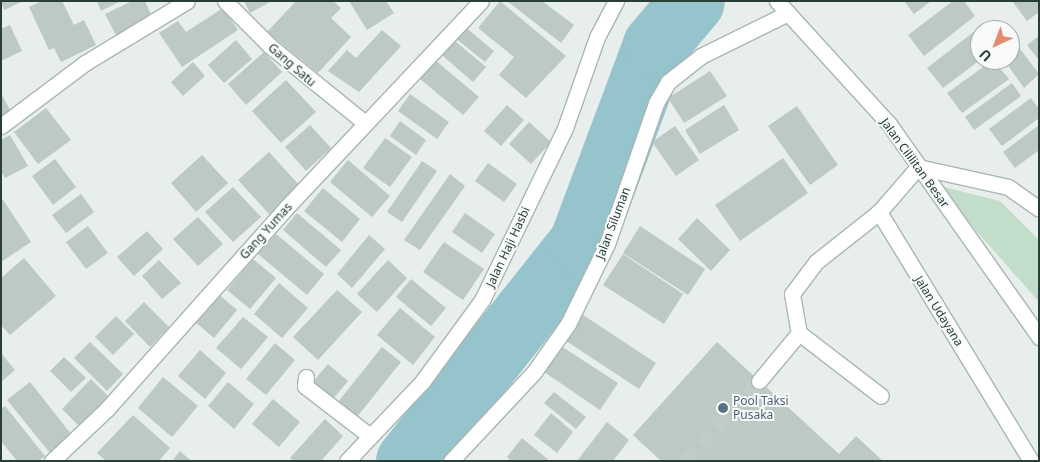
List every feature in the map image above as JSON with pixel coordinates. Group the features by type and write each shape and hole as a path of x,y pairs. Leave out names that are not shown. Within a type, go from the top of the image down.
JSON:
{"street":[{"path":"1,126 85,63 187,1"},
{"name":"Gang Satu","path":"225,1 270,46 365,123"},
{"name":"Gang Yumas","path":"52,461 107,409 365,123 481,1"},
{"name":"Jalan Haji Hasbi","path":"347,461 422,382 482,300 565,128 597,37 616,1"},
{"name":"Jalan Cililitan Besar","path":"777,1 889,124 1039,337"},
{"name":"Jalan Siluman","path":"451,461 534,372 568,324 607,244 656,104 668,82 701,56 788,13"},
{"path":"882,396 799,333 792,294 816,262 879,212 918,167 1008,187 1039,209"},
{"name":"Jalan Udayana","path":"879,212 1032,461"},
{"path":"758,381 799,333"},
{"path":"306,378 305,386 370,436"}],"green space":[{"path":"936,185 1000,201 1039,240 1039,302"}],"building":[{"path":"1,1 23,1 4,10"},
{"path":"42,1 62,1 74,25 84,20 96,45 61,62 54,48 49,50 29,7"},
{"path":"97,1 121,1 101,11"},
{"path":"132,1 145,1 152,17 116,35 105,14"},
{"path":"244,1 272,1 250,13"},
{"path":"296,1 333,1 341,8 331,18 351,37 318,73 267,32"},
{"path":"349,1 386,1 394,13 367,30"},
{"path":"500,1 566,56 526,98 499,75 514,57 478,28"},
{"path":"507,1 542,1 574,25 561,43"},
{"path":"904,1 931,1 914,14"},
{"path":"953,1 964,1 975,16 924,56 908,35"},
{"path":"1012,1 1039,1 1039,12 1027,21"},
{"path":"223,8 238,30 182,67 159,33 178,21 186,32"},
{"path":"10,25 22,51 1,61 1,29"},
{"path":"464,26 494,51 485,62 454,37"},
{"path":"382,30 401,46 359,92 328,71 347,50 356,58"},
{"path":"970,35 970,68 943,88 927,68"},
{"path":"449,36 486,67 473,82 436,50"},
{"path":"1039,36 1039,60 1027,45"},
{"path":"236,40 252,59 224,83 208,65"},
{"path":"1020,49 1039,74 1024,88 1011,70 1020,70"},
{"path":"264,52 282,72 246,105 228,84"},
{"path":"435,60 479,97 463,115 419,78"},
{"path":"193,62 205,76 183,96 171,82"},
{"path":"979,70 1001,70 1009,79 962,113 947,93"},
{"path":"710,71 727,96 684,123 668,98"},
{"path":"286,80 316,112 281,143 252,111"},
{"path":"1012,83 1021,96 974,130 965,117"},
{"path":"1,93 12,114 1,119"},
{"path":"410,94 449,122 437,139 398,111"},
{"path":"1031,98 1039,109 1039,118 1002,146 989,129"},
{"path":"507,105 524,120 501,146 484,131"},
{"path":"724,105 739,130 700,154 685,130"},
{"path":"797,106 838,165 810,185 768,126"},
{"path":"46,108 71,140 38,164 14,132"},
{"path":"400,121 426,140 416,155 390,136"},
{"path":"529,122 551,142 531,164 509,144"},
{"path":"310,125 331,148 306,171 285,147"},
{"path":"1039,125 1039,150 1015,168 1003,152"},
{"path":"675,126 699,160 676,176 652,142"},
{"path":"10,135 28,166 5,178 1,171 1,140"},
{"path":"385,138 412,157 390,187 363,168"},
{"path":"269,152 300,186 269,214 238,180"},
{"path":"202,155 228,183 196,212 171,183"},
{"path":"783,158 808,193 740,241 715,205"},
{"path":"55,159 76,187 53,205 32,176"},
{"path":"348,160 390,196 372,217 330,182"},
{"path":"422,161 437,171 402,222 387,212"},
{"path":"488,163 517,184 504,202 475,181"},
{"path":"450,174 465,186 420,250 404,240"},
{"path":"233,187 261,217 233,242 205,212"},
{"path":"323,188 360,219 342,242 304,211"},
{"path":"81,194 94,212 66,233 52,215"},
{"path":"1,197 31,242 1,262"},
{"path":"297,213 341,250 326,267 283,230"},
{"path":"465,213 495,234 482,253 452,232"},
{"path":"198,217 223,244 198,266 173,239"},
{"path":"697,218 730,250 711,271 678,239"},
{"path":"88,226 108,253 86,269 66,242"},
{"path":"640,226 705,269 688,295 623,253"},
{"path":"147,231 163,249 134,276 117,257"},
{"path":"276,234 324,274 307,295 258,254"},
{"path":"369,235 385,249 352,288 337,274"},
{"path":"444,242 484,269 463,300 423,272"},
{"path":"623,254 683,294 664,324 603,285"},
{"path":"24,258 56,296 10,335 1,325 1,278"},
{"path":"253,259 276,278 250,309 227,290"},
{"path":"159,260 181,283 162,299 142,276"},
{"path":"388,260 407,278 377,312 357,294"},
{"path":"411,279 446,308 431,326 396,297"},
{"path":"279,283 308,308 282,338 254,314"},
{"path":"337,290 362,312 318,360 293,337"},
{"path":"217,293 237,310 214,338 194,321"},
{"path":"144,302 169,327 150,347 125,321"},
{"path":"400,308 435,337 413,365 377,335"},
{"path":"580,313 656,363 639,389 563,339"},
{"path":"116,316 134,334 113,355 95,337"},
{"path":"243,317 268,337 241,369 216,348"},
{"path":"90,342 123,374 107,391 74,358"},
{"name":"Pool Taksi Pusaka","path":"717,342 839,454 856,436 883,461 661,461 633,435"},
{"path":"275,343 295,360 266,395 246,379"},
{"path":"561,346 618,383 600,410 544,372"},
{"path":"382,347 401,362 357,417 338,402"},
{"path":"200,350 226,373 205,399 178,376"},
{"path":"1,353 15,370 1,382"},
{"path":"64,357 86,378 71,392 50,371"},
{"path":"328,364 348,381 332,400 312,383"},
{"path":"163,377 198,406 172,437 138,408"},
{"path":"91,379 109,397 80,427 62,409"},
{"path":"30,382 72,435 50,453 7,400"},
{"path":"228,382 254,404 234,429 208,406"},
{"path":"554,392 586,417 576,429 544,403"},
{"path":"273,399 300,422 279,447 252,424"},
{"path":"5,406 45,456 39,461 17,461 1,441 1,409"},
{"path":"551,413 573,432 557,453 534,435"},
{"path":"133,415 170,448 159,461 106,461 97,453"},
{"path":"325,419 343,436 321,461 293,461 290,458"},
{"path":"607,422 629,440 613,461 577,461"},
{"path":"522,438 550,461 511,461 507,457"},
{"path":"180,451 191,461 172,461"}],"waterway":[{"path":"408,461 581,243 655,45 692,1"}],"tunnel":[{"path":"685,461 759,381"}],"place":[{"name":"Pool Taksi Pusaka","path":"723,408"}]}
